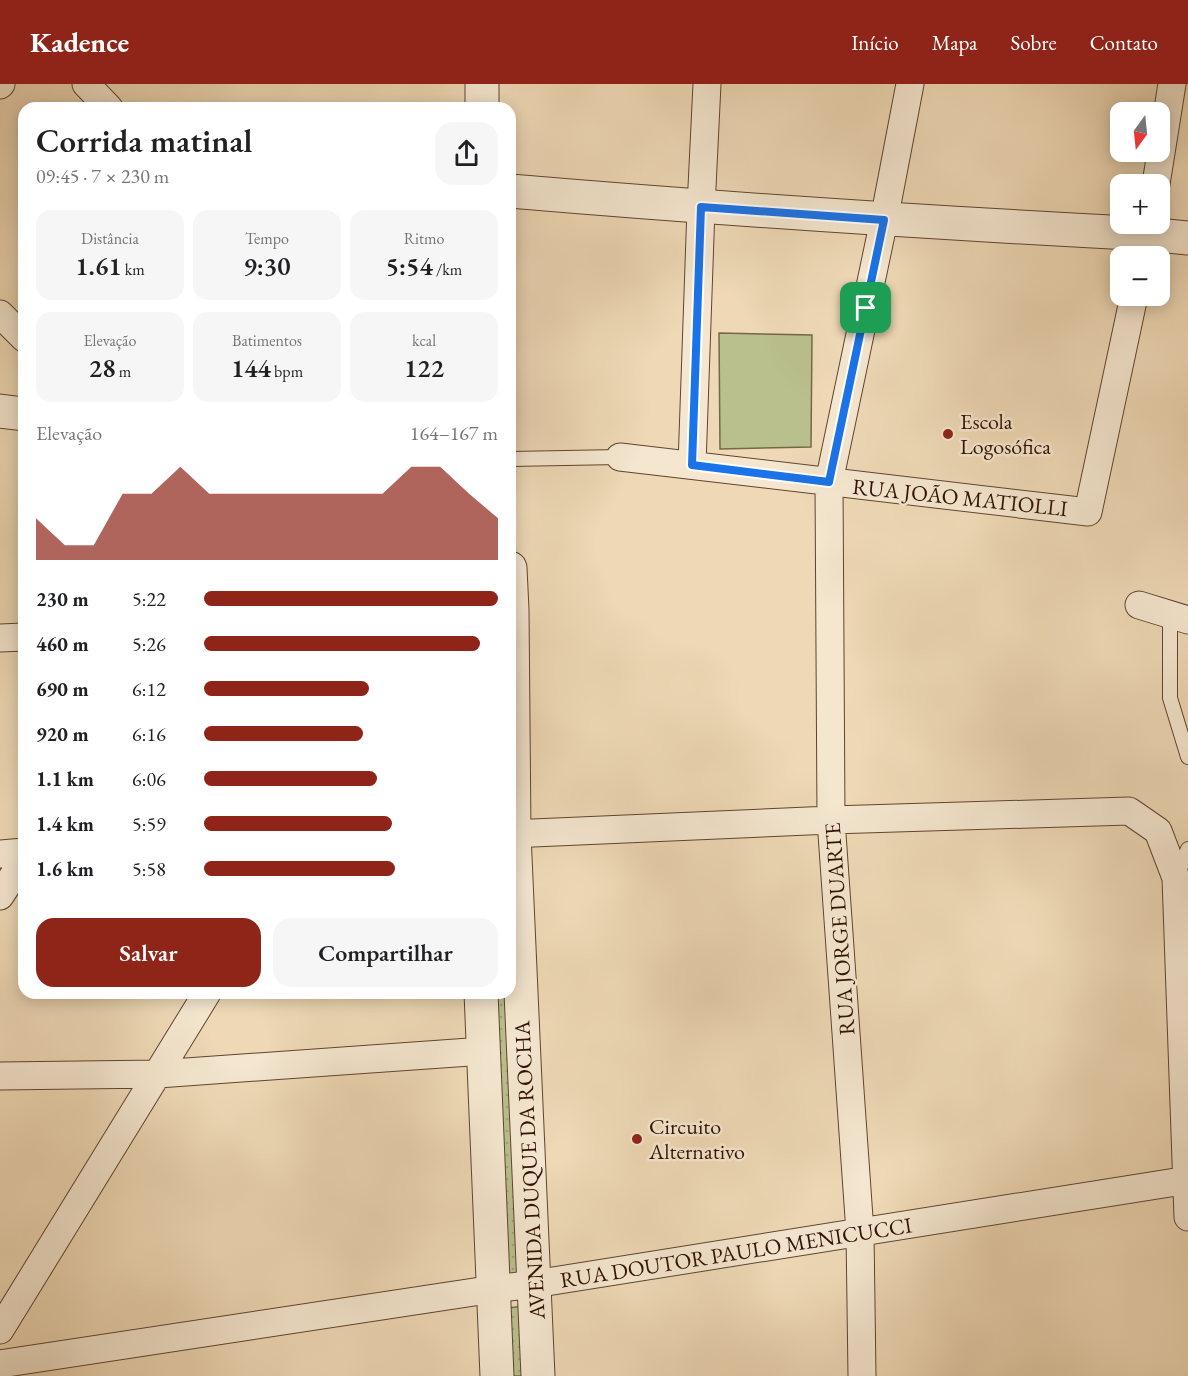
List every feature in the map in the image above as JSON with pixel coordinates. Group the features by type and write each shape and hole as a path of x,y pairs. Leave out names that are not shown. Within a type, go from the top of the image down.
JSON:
{"street":[{"path":"86,84 103,102"},
{"path":"482,84 482,102"},
{"path":"692,465 707,84"},
{"name":"RUA JORGE DUARTE","path":"862,1376 860,1232 831,820 829,482 910,84"},
{"path":"1158,174 1172,84"},
{"path":"516,192 884,220 1147,238 1188,238"},
{"name":"RUA JOÃO MATIOLLI","path":"620,457 1088,512 1132,306"},
{"path":"0,314 18,332"},
{"path":"0,411 18,413"},
{"path":"1139,605 1179,617"},
{"path":"0,638 18,637"},
{"path":"516,834 831,820 1129,811 1158,831 1176,878 1188,1217"},
{"path":"0,854 18,852"},
{"path":"0,896 18,868"},
{"name":"AVENIDA DUQUE DA ROCHA","path":"516,916 538,1376"},
{"path":"0,1330 203,999"},
{"name":"AVENIDA DUQUE DA ROCHA","path":"481,999 497,1376"},
{"path":"0,1076 158,1074 484,1051"},
{"name":"RUA DOUTOR PAULO MENICUCCI","path":"0,1364 494,1288 534,1284 1187,1181"}],"lane":[{"name":"RUA JOÃO MATIOLLI","path":"516,459 620,457"},
{"path":"1179,617 1170,698 1188,757"},
{"path":"1176,878 1188,849"}],"green space":[{"path":"719,333 812,335 811,447 720,449"},
{"path":"489,999 510,999 525,1275 503,1277"},
{"path":"531,1305 533,1376 503,1376 501,1309"}],"place":[{"name":"Escola Logosófica","path":"948,434"},
{"name":"Circuito Alternativo","path":"637,1139"}],"route":[{"path":"701,207 884,220 866,308 829,482 692,465 701,207"}]}
